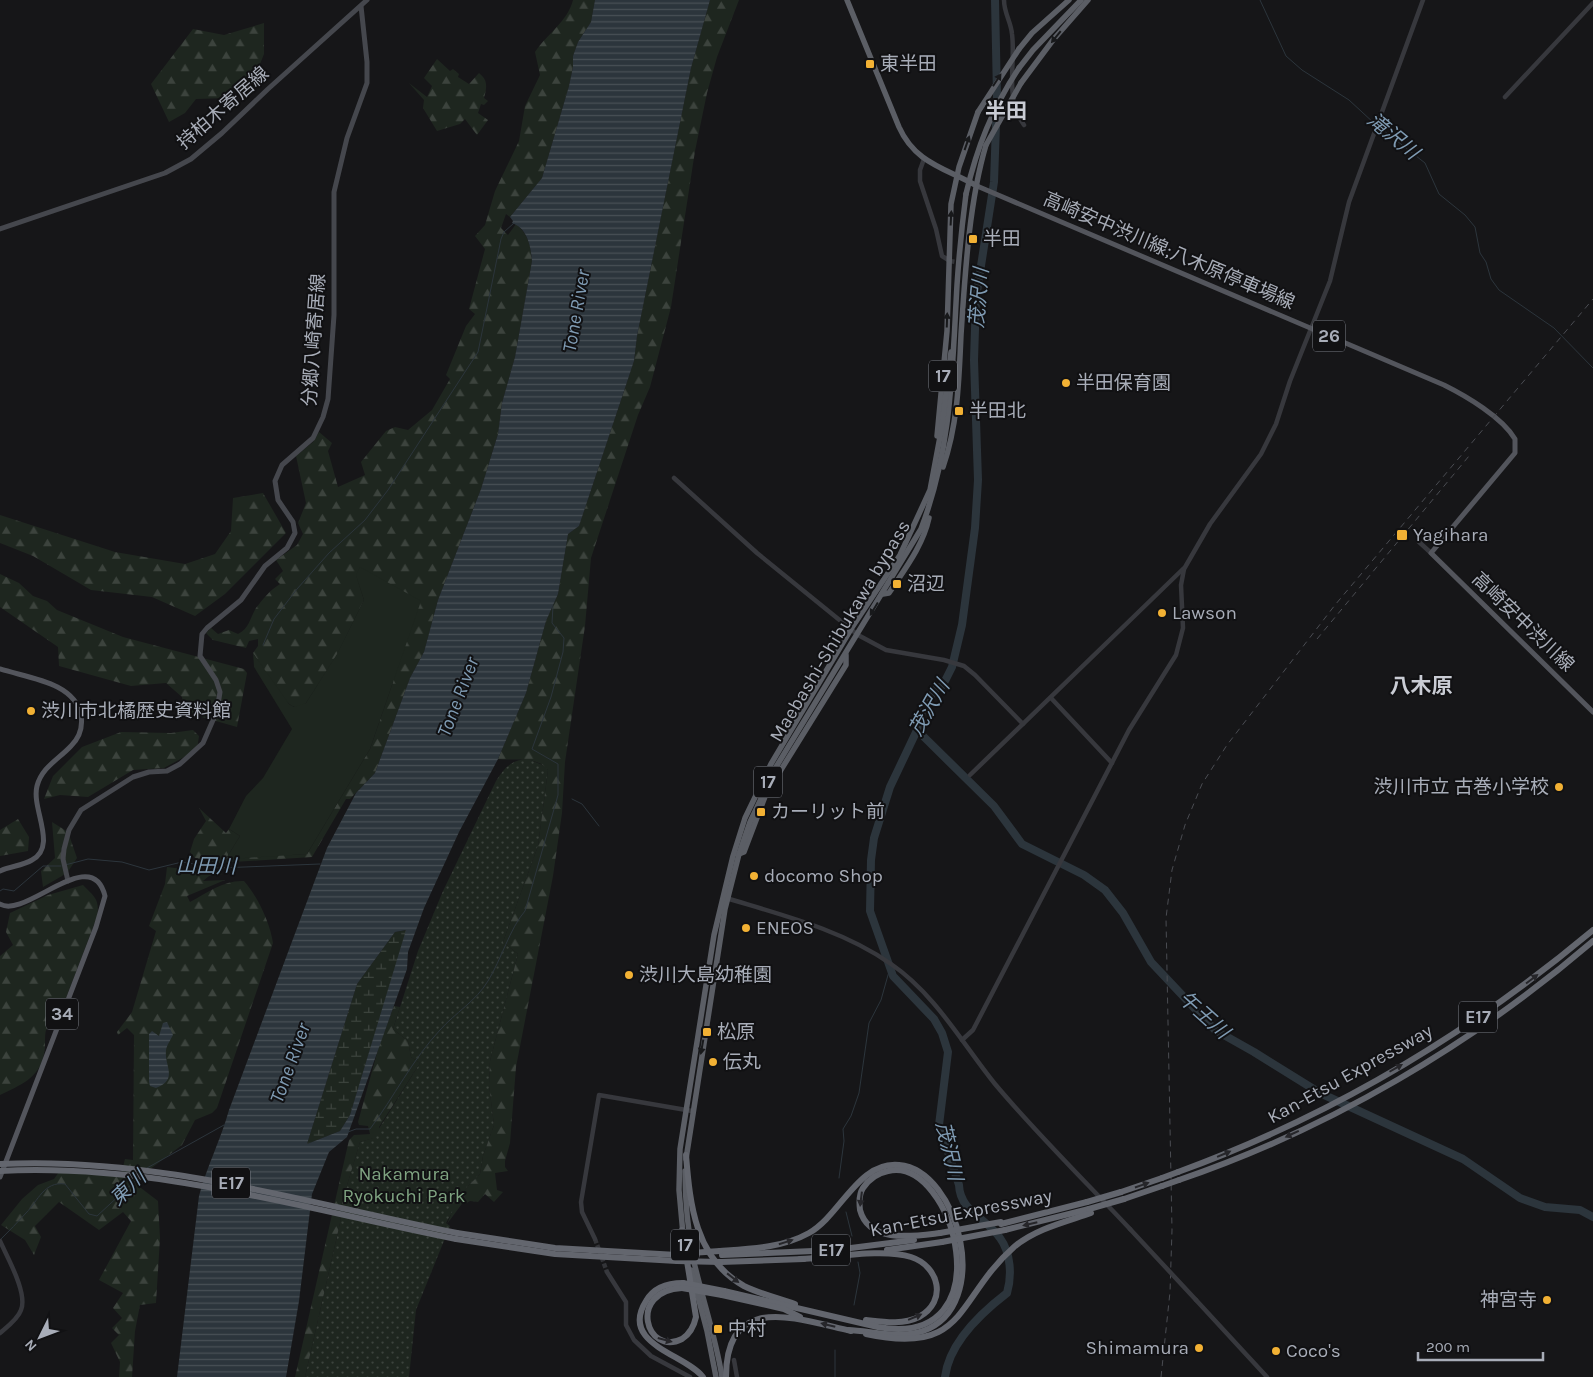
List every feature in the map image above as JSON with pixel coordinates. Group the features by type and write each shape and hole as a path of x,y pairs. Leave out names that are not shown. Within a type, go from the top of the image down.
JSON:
{"highway":[{"path":"847,0 903,136 912,149 924,159 978,186"},
{"name":"17","path":"933,489 944,360 951,204 957,175 978,112 1019,49 1032,33 1069,0"},
{"name":"Maebashi-Shibukawa bypass","path":"725,898 750,822 776,767 921,529 933,499 956,307 966,194 984,130 1004,91 1019,68 1033,50 1081,0"},
{"name":"17","path":"933,489 945,461 956,412 965,263 986,145 1021,83 1053,40 1088,0"},
{"name":"Maebashi-Shibukawa bypass","path":"689,1110 725,898 745,818 771,764 851,629 900,555 933,489"},
{"name":"Kan-Etsu Expressway","path":"721,1256 800,1259 881,1251 1040,1215 1162,1178 1242,1147 1354,1093 1418,1056 1480,1016 1546,968 1593,930"},
{"name":"Kan-Etsu Expressway","path":"0,1170 95,1171 182,1181 456,1236 565,1255 677,1257 835,1250 1005,1230 1090,1211 1124,1200 1246,1155 1335,1113 1360,1100 1485,1023 1593,941"},
{"name":"17","path":"689,1110 685,1204 689,1233 722,1377"},
{"name":"17","path":"689,1110 679,1166 682,1230 716,1377"},
{"path":"686,1155 694,1220 712,1257 742,1285 812,1310"},
{"name":"Kan-Etsu Expressway","path":"0,1164 76,1164 174,1174 254,1188 456,1236 555,1248 677,1257"},
{"path":"721,1256 773,1246 808,1234 833,1214 865,1175 880,1167 896,1164 918,1170 936,1187 954,1224 963,1265 963,1282 958,1299 949,1313 938,1322 916,1333 897,1334 848,1330"},
{"path":"703,1377 694,1368 658,1349 648,1339 642,1326 642,1311 652,1293 663,1286 682,1286 723,1293 897,1329 923,1325 937,1316 948,1305 957,1283 956,1249 944,1214 931,1189 919,1178 899,1170 880,1174 869,1181 861,1193 860,1206 864,1219 874,1228 902,1236 941,1237"},
{"path":"726,1377 727,1354 732,1340 751,1321 773,1316 808,1321 899,1340 918,1339 936,1333 959,1316 993,1269 1021,1241 1041,1230 1090,1211"},
{"path":"682,1230 696,1303 696,1317 692,1328 685,1337 674,1342 664,1341 654,1335 648,1327 648,1310 652,1302 660,1294 682,1286"},
{"path":"800,1259 902,1254 924,1263 933,1274 938,1294 931,1307 918,1317 893,1322 850,1319"},
{"path":"723,1293 784,1310 808,1321"}],"main road":[{"path":"361,6 367,0"},
{"name":"持柏木寄居線","path":"0,229 165,172 191,159 361,6"},
{"name":"分郷八崎寄居線","path":"68,881 64,865 64,849 69,830 81,810 133,777 149,772 167,770 180,764 205,739 217,711 220,692 216,680 200,656 202,634 212,623 241,600 265,566 287,548 293,538 295,527 278,500 275,486 276,475 284,462 313,438 323,417 328,399 334,316 334,192 347,138 367,83 368,62 361,6"},
{"name":"高崎安中渋川線;八木原停車場線","path":"978,186 1463,394 1500,423 1515,439 1515,454 1431,554"},
{"name":"高崎安中渋川線","path":"1431,554 1593,712"},
{"path":"0,669 68,692 77,703 82,721 82,729 77,739 47,768 37,785 36,806 44,841 41,852 28,862 0,872"},
{"name":"34","path":"0,904 11,906 68,881 85,877 94,879 104,892 105,902 0,1177"}],"street":[{"path":"1004,0 1006,16 1012,33 1013,100 1024,125"},
{"path":"970,775 1184,569 1210,524 1260,454 1276,424 1330,281 1349,202 1424,0"},
{"path":"1505,97 1593,3"},
{"path":"924,159 920,170 920,181 936,229 942,256 949,261"},
{"path":"674,478 757,553 858,635 886,650 956,663 975,675 1023,724"},
{"path":"1418,541 1431,554"},
{"path":"962,1040 973,1030 1129,730 1180,647 1183,628 1180,585 1184,569"},
{"path":"1051,698 1112,763"},
{"path":"725,898 828,932 875,953 901,971 928,997 996,1084 1267,1377"},
{"path":"594,1239 582,1212 581,1202 598,1095 689,1110"},
{"path":"0,1242 20,1289 23,1304 20,1313 0,1333"},
{"path":"607,1272 626,1302 626,1324 634,1340 651,1356 690,1377"},
{"path":"734,1360 737,1377"}],"green space":[{"path":"573,0 595,0 591,22 578,42 573,56 569,86 542,178 510,217 506,214 501,228 508,235 516,224 520,228 528,241 532,261 515,357 502,403 498,434 481,489 438,600 424,652 410,678 375,773 350,799 346,799 312,857 218,863 195,858 190,852 194,839 206,821 199,808 226,833 229,829 240,836 227,857 307,854 370,749 393,682 356,575 364,600 337,655 306,703 301,706 295,707 290,705 267,675 253,653 258,646 258,639 249,641 246,648 213,640 206,633 211,628 218,634 229,630 238,634 242,632 261,601 280,584 275,579 283,571 276,560 297,545 303,534 298,523 306,503 296,456 313,442 319,432 332,443 328,451 338,487 365,475 361,462 386,431 395,427 408,430 432,410 450,379 446,375 466,326 475,314 469,309 485,249 475,236 485,225 495,191 519,141 525,106 540,75 535,52 562,21"},
{"path":"710,0 739,0 717,57 707,93 695,151 671,307 650,387 638,415 591,558 585,626 565,762 562,813 553,876 516,1067 510,1143 505,1161 505,1167 508,1171 495,1173 497,1190 503,1192 494,1202 485,1194 478,1202 470,1201 465,1204 464,1201 447,1224 455,1205 467,1187 480,1174 483,1156 494,1125 489,1085 490,1061 518,954 503,942 538,846 548,770 543,765 531,760 498,759 526,693 546,621 558,594 568,534 579,526 634,361 637,336 691,68"},
{"path":"264,23 264,54 256,74 228,98 196,99 185,113 169,122 151,84 193,29 224,35"},
{"path":"437,59 450,71 453,69 459,74 458,77 469,84 479,73 484,78 486,87 484,98 488,101 484,105 481,104 478,113 488,120 477,135 465,119 460,124 437,131 423,108 424,100 409,83 427,97 432,86 424,78"},
{"path":"263,493 286,533 225,594 195,616 152,597 91,590 33,556 0,543 0,515 115,552 185,564 215,554 231,531 233,498"},
{"path":"360,567 421,601 370,749 307,854 230,859 227,857 240,836 229,829 246,796 263,778 292,729 254,667 253,653 289,704 294,707 306,703 337,654 364,600 356,575"},
{"path":"0,574 19,583 33,596 47,601 57,610 123,637 244,669 247,673 237,727 184,712 182,697 166,683 131,686 59,666 58,647 0,607"},
{"path":"193,730 199,736 197,750 164,768 133,770 88,797 60,795 44,799 53,776 82,747 121,732 171,733"},
{"name":"Nakamura Ryokuchi Park","path":"528,759 545,766 548,770 538,846 503,942 518,954 490,1061 489,1085 494,1125 483,1156 480,1174 467,1187 446,1223 450,1226 416,1310 409,1377 305,1377 340,1223 342,1202 360,1142 373,1138 420,1063 411,1057 408,1041 393,1029 418,951 443,891 496,781 509,765"},
{"path":"18,819 29,837 28,851 0,856 0,830"},
{"path":"52,822 68,832 77,858 67,873 43,887 41,871 55,858"},
{"path":"167,867 223,874 209,876 203,881 225,880 187,896 190,902 230,882 244,881 263,910 273,943 217,1108 212,1113 195,1120 182,1145 145,1173 137,1185 158,1201 160,1238 156,1303 140,1305 135,1331 132,1377 119,1377 120,1362 111,1343 119,1335 112,1328 122,1318 113,1308 123,1293 99,1280 131,1221 123,1212 99,1230 59,1202 35,1226 41,1237 34,1255 25,1240 1,1225 22,1199 38,1185 54,1179 59,1172 121,1175 125,1159 133,1160 134,1035 127,1028 118,1035 117,1032 132,1012 156,931 149,926 165,884"},
{"path":"83,885 96,899 98,907 97,917 57,1022 46,1030 45,1051 41,1063 38,1070 28,1080 0,1095 0,956 13,945 6,932 10,913 48,895"},
{"path":"407,930 350,1115 340,1131 307,1144 357,984 395,932"},
{"path":"394,1006 400,1007 393,1029 408,1041 411,1057 420,1063 379,1127 379,1132 374,1138 360,1142 342,1202 340,1223 305,1377 295,1377 349,1140 354,1135 370,1134 368,1126 359,1125 358,1122 379,1046"}],"water":[{"name":"Tone River","path":"595,0 710,0 691,68 637,336 634,361 579,526 568,534 558,594 546,621 526,693 498,759 459,832 424,908 408,952 407,969 347,1137 329,1152 312,1194 299,1301 286,1377 177,1377 199,1196 202,1185 327,848 356,793 375,773 410,678 424,652 438,600 481,489 498,434 502,403 515,357 532,261 531,249 525,233 512,223 513,221 510,217 542,178 569,86 573,56 578,42 591,22","holes":["406,930 350,1115 340,1131 307,1144 357,984 395,932"]},
{"path":"167,1022 173,1035 166,1050 169,1076 167,1081 156,1088 150,1086 149,1082 149,1034 152,1031 159,1036 163,1023"}],"waterway":[{"name":"茂沢川","path":"945,1377 953,1352 968,1330 977,1319 1007,1293 1010,1279 1008,1258 1004,1244 995,1231 969,1208 961,1194 939,1125 948,1052 942,1033 934,1019 893,976 870,911 871,860 874,838 890,787 919,726 922,711 935,690 943,685 952,667 962,625 975,528 978,480 974,360 976,298 994,182 997,96 995,0"},
{"name":"滝沢川","path":"1260,0 1286,56 1302,70 1349,100 1375,124"},
{"name":"滝沢川","path":"1378,126 1425,163 1439,194 1465,215 1475,227 1480,253 1486,262 1491,279 1499,290 1554,328 1593,368"},
{"path":"263,645 274,619 297,589 329,553 365,520 388,490 478,352 501,239 504,232 514,223"},
{"path":"348,1132 356,1129 370,1129 430,1042 483,988 493,973 515,926 525,911 558,795 558,764 532,749 551,697 563,652 564,638 552,623 553,606"},
{"name":"午王川","path":"919,726 922,735 994,806 1022,844 1084,875 1105,890 1123,913 1151,962 1215,1030 1320,1093 1463,1159 1520,1198 1545,1207 1580,1210 1593,1217"},
{"path":"572,799 582,804 599,826"},
{"name":"山田川","path":"65,865 88,859 122,862 149,870 182,862 219,868 320,864"},
{"name":"山田川","path":"0,891 3,889 14,891 43,866 61,866"},
{"path":"839,1178 844,1141 843,1129 851,1116 859,1093 869,1023 881,1000 890,968"},
{"name":"東川","path":"147,1168 224,1125"},
{"name":"東川","path":"1,1239 42,1193 52,1186 65,1184 89,1214 97,1216 136,1180"},
{"path":"846,1212 852,1236"},
{"path":"854,1305 860,1273 858,1262"},
{"path":"835,1350 835,1377"}],"tunnel":[{"path":"950,261 962,263"},
{"path":"595,1239 607,1272"}],"railway":[{"path":"1161,1377 1170,1292 1172,1230 1166,918 1172,870 1185,825 1202,784 1227,745 1335,605 1593,299"},
{"path":"1317,639 1469,456"}],"place":[{"name":"東半田","path":"870,64"},
{"name":"半田","path":"973,239"},
{"name":"半田保育園","path":"1066,383"},
{"name":"半田北","path":"959,411"},
{"name":"Yagihara","path":"1402,535"},
{"name":"沼辺","path":"897,584"},
{"name":"Lawson","path":"1162,613"},
{"name":"渋川市北橘歴史資料館","path":"31,711"},
{"name":"渋川市立 古巻小学校","path":"1559,787"},
{"name":"カーリット前","path":"761,812"},
{"name":"docomo Shop","path":"754,876"},
{"name":"ENEOS","path":"746,928"},
{"name":"渋川大島幼稚園","path":"629,975"},
{"name":"松原","path":"707,1032"},
{"name":"伝丸","path":"713,1062"},
{"name":"神宮寺","path":"1547,1300"},
{"name":"中村","path":"718,1329"},
{"name":"Shimamura","path":"1199,1348"},
{"name":"Coco's","path":"1276,1351"}],"district":[{"name":"半田","path":"1006,111"},
{"name":"八木原","path":"1421,686"}]}
